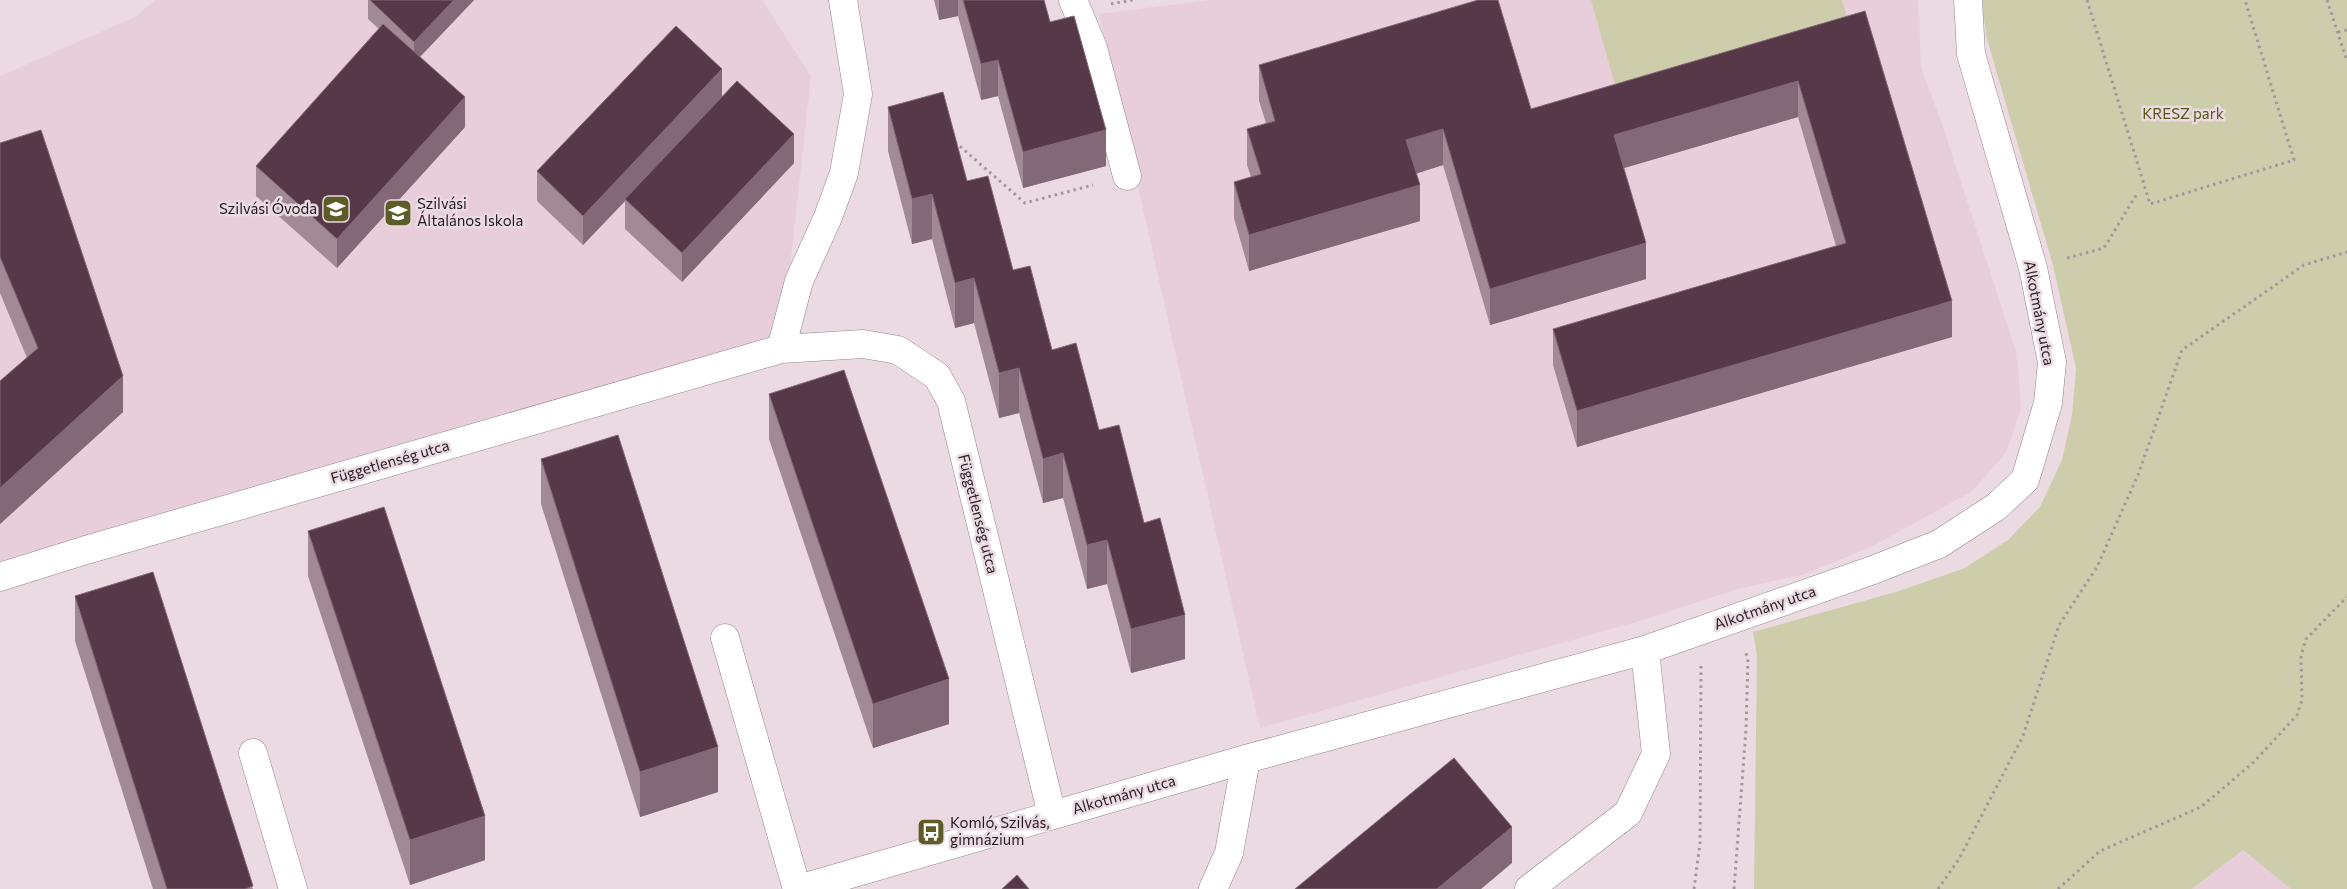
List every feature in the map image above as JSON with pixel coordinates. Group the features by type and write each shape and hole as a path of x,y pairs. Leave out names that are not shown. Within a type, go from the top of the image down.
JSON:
{"street":[{"path":"781,349 799,281 828,217 846,164 858,94 843,0"},
{"path":"1073,0 1093,48 1127,176"},
{"name":"Alkotmány utca","path":"798,889 1246,759 1645,650 1939,544 1996,508 2025,480 2048,404 2052,362 2032,268 1971,54 1968,0"},
{"name":"Függetlenség utca","path":"0,577 86,550 781,349 863,344 898,350 936,376 950,401 1052,815"},
{"path":"725,638 798,889"},
{"path":"1529,889 1628,813 1656,754 1645,650"},
{"path":"253,753 293,889"},
{"path":"1213,889 1229,852 1246,759"}],"path":[{"path":"2087,0 2150,204 2294,160 2245,0"},
{"path":"2327,0 2347,61"},
{"path":"2338,32 2347,30"},
{"path":"948,139 956,143 1026,203 1127,176"},
{"path":"2032,268 2104,248 2138,192"},
{"path":"1938,889 1960,859 2023,736 2058,625 2097,567 2138,475 2182,350 2304,265 2347,252"},
{"path":"2058,889 2100,852 2201,807 2255,761 2297,715 2302,700 2302,656 2306,639 2347,597"},
{"path":"1734,889 1746,729 1748,659 1735,619"},
{"path":"1694,889 1700,843 1701,631"}],"shaded area":[{"name":"Szilvási Általános Iskola","path":"155,0 762,0 811,76 781,349 0,577 0,76 135,17"},
{"path":"1209,0 1918,0 1921,68 1940,118 2017,354 2021,409 2005,454 1971,492 1871,547 1805,574 1738,589 1636,622 1260,728 1099,14"},
{"path":"2243,850 2291,889 2192,889"}],"green space":[{"path":"1591,0 1842,0 1850,28 1617,92"},
{"name":"KRESZ park","path":"1981,0 2347,0 2347,889 2291,889 2243,850 2192,889 1754,889 1757,656 1753,632 1899,591 1965,568 2008,540 2040,507 2062,460 2072,415 2076,368 2053,265 1987,39"}],"building":[{"path":"370,0 454,0 414,42"},
{"path":"963,0 1044,0 1050,22 1074,16 1106,130 1023,152 998,60 981,64"},
{"path":"1478,0 1498,0 1531,109 1865,11 1952,301 1577,411 1553,329 1846,243 1798,81 1614,135 1646,243 1490,289 1443,129 1406,140 1420,185 1249,235 1234,182 1261,174 1247,129 1275,121 1259,65"},
{"path":"383,24 465,97 337,239 256,166"},
{"path":"676,26 722,69 583,216 537,171"},
{"path":"737,81 794,134 682,253 625,199"},
{"path":"943,92 967,181 988,176 1013,270 1030,266 1052,350 1076,343 1099,430 1119,425 1144,523 1160,518 1185,615 1131,629 1107,540 1087,545 1063,453 1043,459 1019,368 999,373 974,278 955,283 932,194 912,199 888,107"},
{"path":"41,130 123,376 0,488 0,381 38,348 0,257 0,143"},
{"path":"844,370 949,679 873,704 769,394"},
{"path":"618,435 718,747 640,772 541,459"},
{"path":"384,507 485,816 410,840 308,531"},
{"path":"153,572 253,886 245,889 167,889 75,596"},
{"path":"1454,758 1512,827 1437,889 1295,889"},
{"path":"1017,875 1029,889 1002,889"}],"place":[{"name":"Szilvási Óvoda","path":"336,209"},
{"name":"Szilvási Általános Iskola","path":"398,213"},
{"name":"Komló, Szilvás, gimnázium","path":"931,832"}]}
